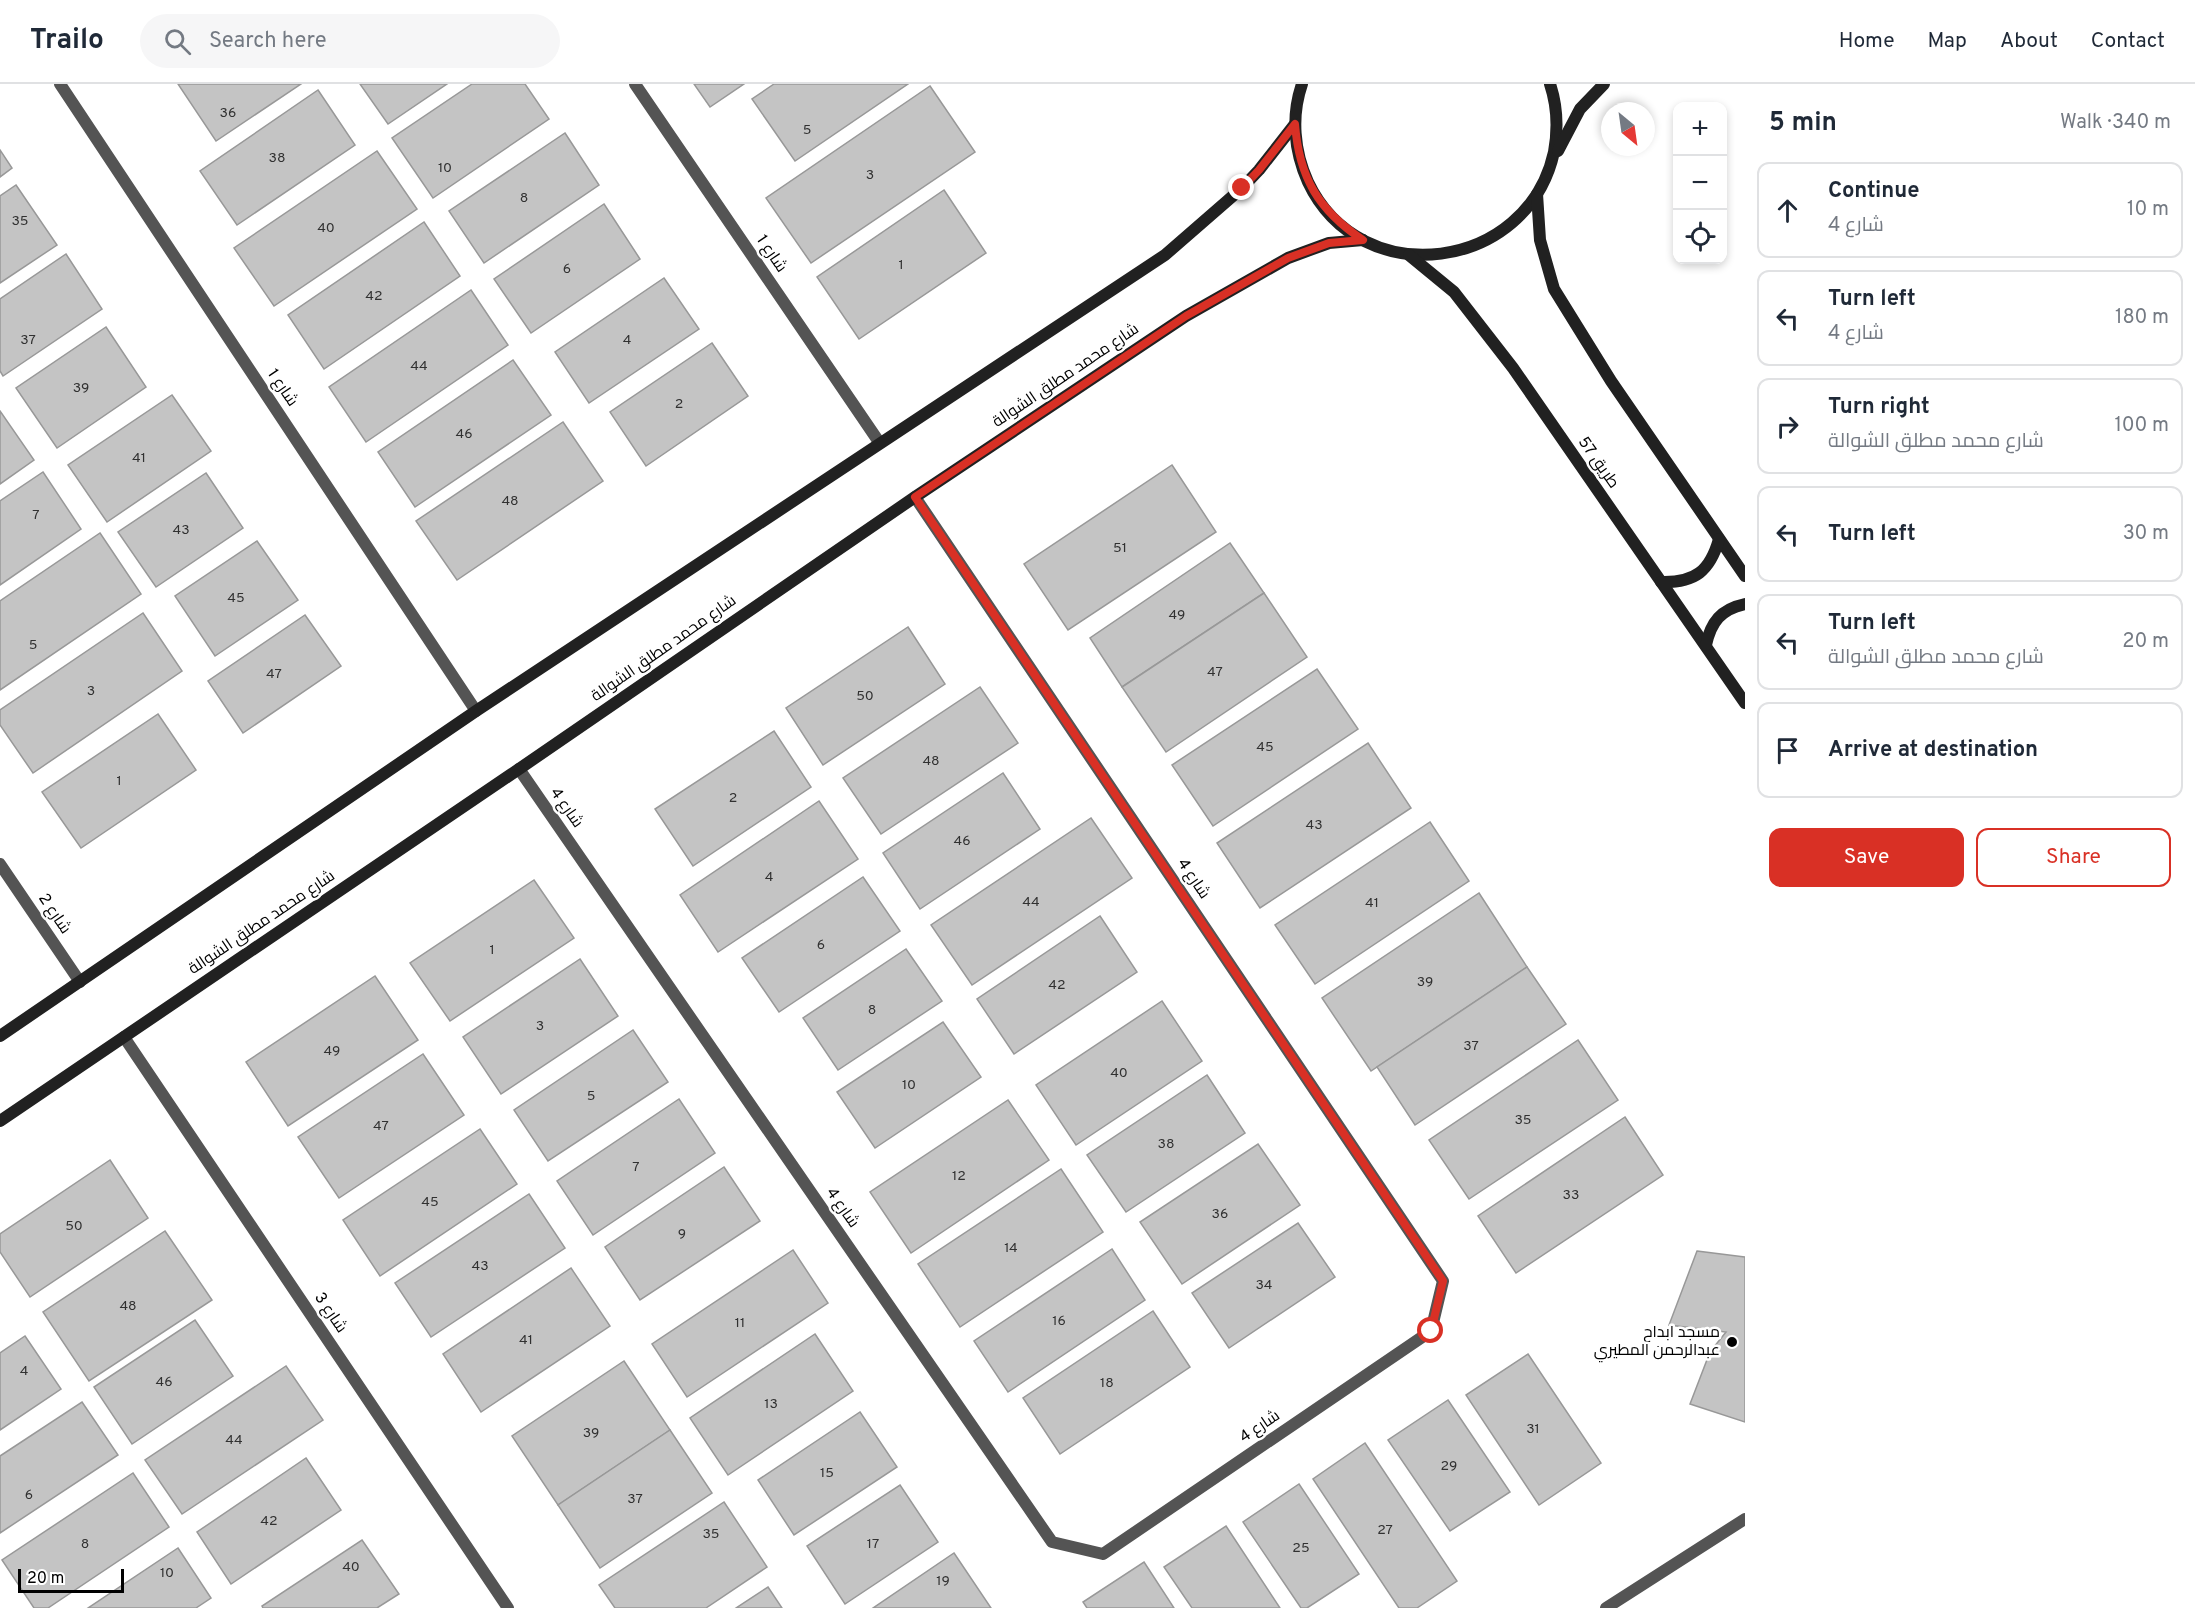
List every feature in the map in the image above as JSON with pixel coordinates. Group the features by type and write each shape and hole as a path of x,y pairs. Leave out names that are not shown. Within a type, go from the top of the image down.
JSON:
{"street":[{"name":"شارع 1","path":"60,84 476,711"},
{"name":"شارع 1","path":"635,84 879,442"},
{"path":"1550,84 1557,116 1556,141 1551,165"},
{"path":"1298,87 1295,124 1297,147 1303,170 1326,210 1343,227 1363,240 1393,252 1430,256 1452,253 1492,238 1525,211 1537,194 1580,109 1604,84"},
{"path":"0,1036 476,711 879,442 1165,255 1242,188 1295,124"},
{"path":"1537,194 1540,240 1554,288 1611,381 1745,576"},
{"name":"شارع محمد مطلق الشوالة","path":"0,1121 915,497 1186,316 1288,258 1329,243 1363,240"},
{"name":"طريق 57","path":"1409,255 1454,292 1513,368 1745,703"},
{"name":"شارع 4","path":"519,769 1052,1542 1103,1554 1431,1331 1443,1281 915,497"},
{"path":"1661,582 1677,583 1693,578 1706,568 1715,555 1719,539"},
{"path":"1706,645 1710,628 1720,615 1734,606 1745,604"},
{"name":"شارع 2","path":"0,864 80,982"},
{"name":"شارع 3","path":"124,1037 508,1608"},
{"path":"1606,1608 1745,1519"}],"building":[{"path":"178,84 301,84 216,141"},
{"path":"360,84 447,84 388,124"},
{"path":"472,84 525,84 549,119 433,198 392,138"},
{"path":"694,84 744,84 710,107"},
{"path":"774,84 908,84 795,161 752,99"},
{"path":"930,86 975,152 811,263 766,198"},
{"path":"318,90 355,145 237,225 200,171"},
{"path":"565,133 599,185 484,263 449,211"},
{"path":"0,150 12,168 0,177"},
{"path":"377,151 417,209 274,306 234,248"},
{"path":"16,185 57,245 0,283 0,196"},
{"path":"944,190 986,253 859,339 817,277"},
{"path":"604,204 640,259 531,333 494,279"},
{"path":"424,222 460,276 324,369 288,315"},
{"path":"66,254 102,309 3,376 0,371 0,299"},
{"path":"664,278 699,329 589,403 555,352"},
{"path":"471,290 508,345 366,442 329,387"},
{"path":"106,327 146,387 57,448 16,388"},
{"path":"712,343 748,396 646,466 610,412"},
{"path":"513,360 551,415 415,507 378,452"},
{"path":"172,395 211,451 107,522 68,465"},
{"path":"0,411 34,460 0,484"},
{"path":"563,422 603,481 457,580 416,521"},
{"path":"1172,465 1216,532 1068,630 1024,564"},
{"path":"43,472 81,529 0,585 0,501"},
{"path":"206,473 243,528 156,587 118,532"},
{"path":"100,533 141,594 0,690 0,601"},
{"path":"257,541 298,600 215,656 175,596"},
{"path":"1230,543 1264,593 1122,687 1090,638"},
{"path":"1264,593 1307,657 1166,752 1122,687"},
{"path":"143,613 182,671 33,773 0,725 0,710"},
{"path":"305,615 341,666 243,733 208,681"},
{"path":"908,627 945,684 823,765 786,708"},
{"path":"1317,669 1358,729 1213,826 1172,765"},
{"path":"980,687 1018,743 881,834 843,778"},
{"path":"158,714 196,770 81,848 42,792"},
{"path":"774,731 811,787 693,866 655,809"},
{"path":"1368,743 1411,808 1260,908 1217,843"},
{"path":"1003,773 1040,829 920,909 883,853"},
{"path":"819,801 858,859 718,952 680,895"},
{"path":"1091,818 1132,878 972,985 931,925"},
{"path":"1430,822 1469,881 1315,984 1275,925"},
{"path":"863,877 900,931 779,1012 742,958"},
{"path":"534,880 574,938 450,1021 410,963"},
{"path":"1479,893 1527,967 1371,1071 1322,998"},
{"path":"1100,916 1137,972 1014,1054 977,999"},
{"path":"906,949 942,1001 838,1070 803,1018"},
{"path":"580,959 618,1016 501,1094 463,1037"},
{"path":"1527,967 1566,1024 1415,1125 1377,1067"},
{"path":"375,976 418,1040 288,1126 246,1062"},
{"path":"1162,1001 1202,1061 1076,1145 1036,1085"},
{"path":"943,1022 981,1077 875,1148 837,1092"},
{"path":"633,1030 668,1082 548,1161 514,1110"},
{"path":"1578,1040 1618,1100 1469,1199 1429,1140"},
{"path":"423,1054 464,1115 339,1198 298,1137"},
{"path":"1207,1075 1245,1133 1126,1212 1087,1155"},
{"path":"679,1099 715,1153 593,1235 557,1181"},
{"path":"1008,1100 1049,1160 911,1253 870,1192"},
{"path":"1625,1117 1663,1175 1516,1273 1478,1216"},
{"path":"480,1129 517,1184 380,1276 343,1220"},
{"path":"1258,1144 1300,1205 1182,1284 1140,1222"},
{"path":"110,1160 148,1218 30,1297 0,1252 0,1234"},
{"path":"724,1167 760,1221 640,1300 605,1247"},
{"path":"1061,1169 1103,1232 960,1327 918,1264"},
{"path":"529,1194 565,1248 431,1337 395,1283"},
{"path":"1298,1223 1335,1277 1229,1348 1192,1293"},
{"path":"165,1231 212,1300 89,1381 43,1312"},
{"path":"1112,1249 1145,1300 1008,1392 974,1341"},
{"path":"793,1250 828,1303 687,1397 652,1344"},
{"name":"مسجد ابداح عبدالرحمن المطيري","path":"1697,1251 1745,1257 1745,1422 1690,1404 1710,1352 1726,1332 1669,1325"},
{"path":"571,1268 610,1326 481,1412 443,1354"},
{"path":"1153,1311 1190,1367 1060,1454 1023,1398"},
{"path":"195,1320 233,1376 132,1444 94,1387"},
{"path":"815,1334 853,1391 728,1475 690,1418"},
{"path":"25,1336 61,1389 0,1430 0,1353"},
{"path":"1528,1354 1601,1463 1539,1505 1466,1395"},
{"path":"624,1361 670,1430 558,1505 512,1436"},
{"path":"286,1366 323,1420 182,1514 145,1460"},
{"path":"1448,1400 1510,1492 1450,1531 1388,1440"},
{"path":"82,1402 118,1455 0,1533 0,1456"},
{"path":"860,1412 897,1467 794,1535 758,1480"},
{"path":"670,1430 712,1493 600,1568 558,1505"},
{"path":"1365,1443 1457,1581 1417,1608 1399,1608 1313,1479"},
{"path":"306,1458 341,1510 231,1584 197,1532"},
{"path":"133,1473 169,1527 48,1608 34,1608 2,1560"},
{"path":"1299,1484 1359,1574 1307,1608 1301,1608 1243,1522"},
{"path":"900,1485 938,1542 845,1604 807,1546"},
{"path":"724,1502 767,1567 706,1608 615,1608 599,1585"},
{"path":"1226,1526 1280,1608 1192,1608 1164,1567"},
{"path":"362,1540 399,1594 377,1608 263,1608 262,1606"},
{"path":"178,1548 211,1598 196,1608 88,1608"},
{"path":"954,1553 991,1608 873,1608"},
{"path":"1144,1562 1174,1608 1087,1608 1083,1602"},
{"path":"768,1587 782,1608 736,1608"}],"place":[{"name":"مسجد ابداح عبدالرحمن المطيري","path":"1732,1342"}],"route":[{"path":"1242,188 1295,124 1297,147 1303,170 1313,191 1326,210 1343,227 1363,240 1329,243 1288,258 1186,316 915,497 1443,1281 1431,1331"}]}
